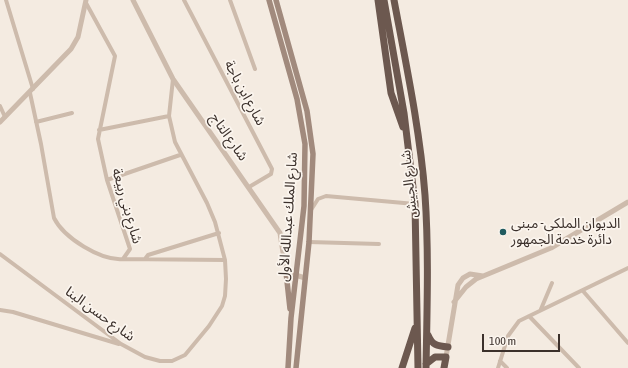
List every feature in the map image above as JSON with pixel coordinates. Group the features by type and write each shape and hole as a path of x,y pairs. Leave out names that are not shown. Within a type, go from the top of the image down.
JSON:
{"highway":[{"path":"378,0 392,93 407,137"},
{"name":"شارع الجيش","path":"384,0 407,137 415,204 418,368"},
{"name":"شارع الجيش","path":"394,0 405,59 423,178 428,260 426,366"},
{"path":"402,368 418,320"},
{"path":"427,333 433,344 448,347"},
{"path":"426,366 435,357 446,357 444,368"}],"main road":[{"name":"شارع الملك عبدالله الأول","path":"269,0 297,99 305,144 305,180 291,318 288,368"},
{"name":"شارع الملك عبدالله الأول","path":"276,0 300,80 309,122 313,168 309,242 296,368"},
{"path":"286,272 291,318"}],"street":[{"name":"شارع بني ربيعة","path":"6,0 32,91 36,122 56,223 67,236 74,241 112,259 123,259 130,249 107,180 98,139 98,130 115,56 86,2"},
{"name":"شارع التاج","path":"133,0 174,79 280,233 286,272"},
{"name":"شارع ابن باجة","path":"184,0 272,169 271,174 249,187"},
{"path":"230,0 255,69"},
{"path":"0,122 32,91 76,42 86,2"},
{"name":"شارع حسن البنا","path":"0,254 2,259 121,344 145,357 160,361 172,361 185,355 209,326 222,306 225,296 224,260 219,233 207,204 180,155 175,142 169,116 174,79"},
{"path":"0,106 5,117"},
{"path":"36,122 72,113"},
{"path":"98,130 169,116"},
{"path":"107,180 180,155"},
{"path":"311,210 318,199 326,196 415,204"},
{"path":"454,302 466,287 483,276 551,248 628,202"},
{"path":"145,259 148,255 219,233"},
{"path":"309,242 379,244"},
{"path":"123,259 224,260"},
{"path":"498,368 508,336 519,321 628,268"},
{"path":"286,272 305,278"},
{"path":"446,357 458,284 463,278 470,274 483,276"},
{"path":"541,309 552,283"},
{"path":"583,291 628,343"},
{"path":"0,310 13,312 121,344"},
{"path":"529,316 579,368"},
{"path":"500,361 506,368"}],"place":[{"name":"الديوان الملكي- مبنى دائرة خدمة الجمهور","path":"503,232"}]}
